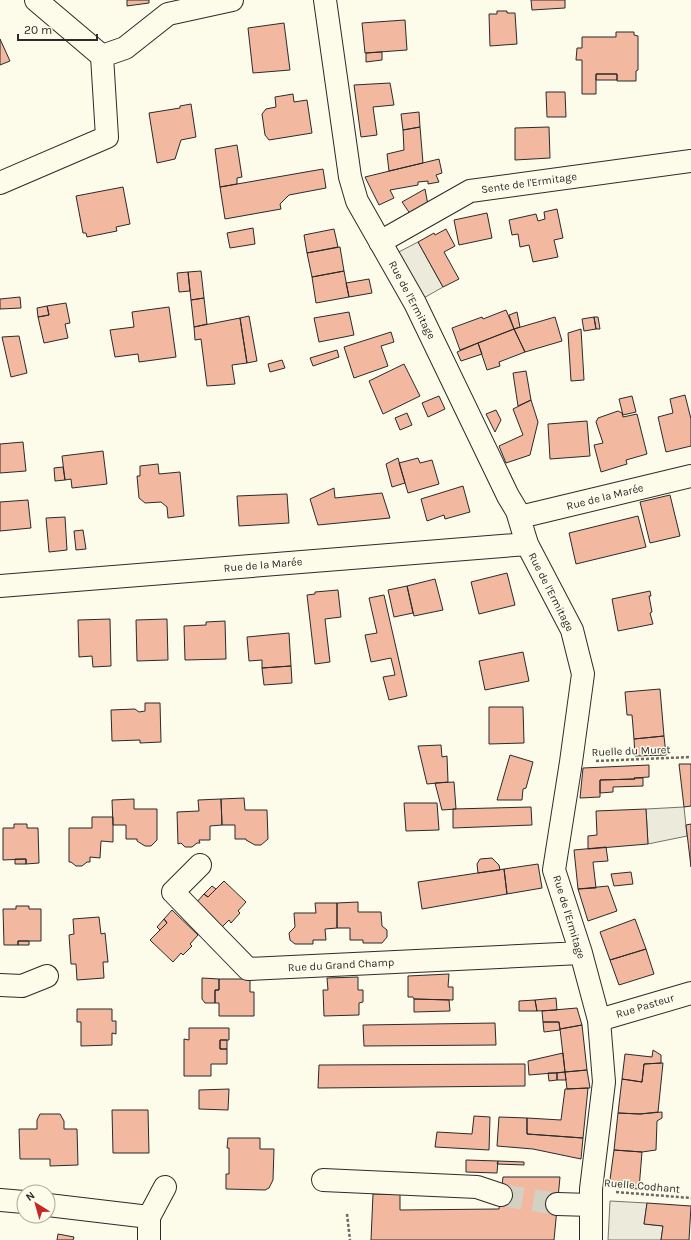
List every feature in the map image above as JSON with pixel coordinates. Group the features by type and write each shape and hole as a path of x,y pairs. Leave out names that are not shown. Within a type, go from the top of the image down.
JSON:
{"street":[{"path":"0,183 107,137 102,56 36,0"},
{"path":"102,56 125,48 168,14 232,0"},
{"name":"Rue de l'Ermitage","path":"325,0 350,178 357,201 415,303 520,517 527,544 572,630 583,674 554,870 581,953 599,1020 604,1082 591,1197 591,1240"},
{"name":"Sente de l'Ermitage","path":"380,242 470,191 691,161"},
{"name":"Rue de la Marée","path":"520,517 691,476"},
{"name":"Rue de la Marée","path":"0,586 527,544"},
{"name":"Rue du Grand Champ","path":"200,865 173,892 248,969 581,953"},
{"path":"0,985 22,986 47,976"},
{"name":"Rue Pasteur","path":"599,1020 691,993"},
{"path":"323,1180 477,1187 501,1195"},
{"path":"149,1240 150,1217 165,1187"},
{"path":"557,1204 591,1197"},
{"path":"0,1200 16,1201"},
{"path":"56,1206 150,1217"}],"path":[{"name":"Ruelle du Muret","path":"571,762 691,757"},
{"name":"Ruelle Codhant","path":"591,1197 691,1198"},
{"path":"347,1214 350,1240"}],"shaded area":[{"path":"418,242 443,287 415,303 389,257"},
{"path":"684,807 687,836 648,844 646,809"},
{"path":"610,1201 647,1203 644,1224 663,1226 661,1240 608,1240"}],"building":[{"path":"127,0 149,0 149,3 127,6"},
{"path":"531,0 565,0 565,8 532,10"},
{"path":"497,11 515,13 517,44 490,46 489,14 497,14"},
{"path":"405,20 407,50 365,53 362,23"},
{"path":"284,23 290,70 253,73 248,28"},
{"path":"616,32 634,32 634,35 638,36 638,70 636,71 636,81 617,81 617,74 596,74 596,94 582,94 582,60 576,60 577,48 582,48 582,37 616,37"},
{"path":"0,39 10,61 0,65"},
{"path":"382,52 382,60 366,62 366,53"},
{"path":"596,74 617,74 617,80 596,80"},
{"path":"390,83 394,105 373,107 377,135 361,137 354,85"},
{"path":"546,92 565,92 566,117 547,117"},
{"path":"293,94 294,102 307,100 312,133 269,140 265,135 262,114 266,109 276,107 275,97"},
{"path":"191,104 196,137 181,140 175,159 157,163 149,113 180,108 180,106"},
{"path":"419,112 420,127 403,130 401,114"},
{"path":"420,127 423,163 389,171 387,154 404,150 403,130"},
{"path":"549,127 550,158 515,160 515,128"},
{"path":"237,145 242,177 237,178 237,184 220,187 215,149"},
{"path":"439,159 442,173 436,175 439,182 428,184 428,181 418,182 418,185 390,190 394,198 379,205 365,177"},
{"path":"323,169 326,188 289,195 280,204 281,209 225,219 220,187"},
{"path":"123,187 130,224 116,227 117,231 87,237 86,233 83,233 76,196"},
{"path":"425,189 428,205 411,215 402,202"},
{"path":"557,209 563,238 554,240 558,257 533,262 529,245 520,247 518,234 512,235 509,220 536,214 538,221 545,219 544,212"},
{"path":"487,213 492,238 459,245 454,220"},
{"path":"253,228 255,244 230,248 227,233"},
{"path":"334,229 338,247 307,253 304,235"},
{"path":"446,229 455,246 444,252 459,279 443,287 418,242 434,233 435,235"},
{"path":"340,247 344,271 312,277 307,253"},
{"path":"201,271 204,298 191,300 188,272"},
{"path":"344,271 349,297 316,303 312,277"},
{"path":"188,272 190,291 179,292 177,273"},
{"path":"369,279 372,293 349,297 346,283"},
{"path":"20,297 21,308 0,309 0,299"},
{"path":"204,298 207,324 194,327 191,300"},
{"path":"66,303 70,323 65,324 68,338 44,343 38,317 49,315 47,306"},
{"path":"47,306 49,315 38,317 37,308"},
{"path":"169,307 176,357 139,362 138,354 115,357 110,330 134,327 132,312"},
{"path":"506,310 514,329 460,350 452,328 482,317 483,319"},
{"path":"349,312 354,335 319,342 314,318"},
{"path":"517,312 520,327 514,329 509,315"},
{"path":"249,316 257,361 247,363 240,318"},
{"path":"555,317 562,341 525,352 514,329"},
{"path":"594,317 596,329 584,331 582,319"},
{"path":"594,317 598,317 600,329 596,329"},
{"path":"240,318 247,363 232,365 235,384 207,386 201,339 195,340 194,327"},
{"path":"514,329 525,352 499,362 500,366 487,370 478,343"},
{"path":"581,329 584,380 571,381 568,333"},
{"path":"391,332 394,342 381,346 388,366 354,378 344,347"},
{"path":"19,336 27,373 11,377 2,337"},
{"path":"478,343 482,354 461,361 457,352"},
{"path":"337,350 339,357 313,366 310,358"},
{"path":"282,360 285,368 270,372 268,364"},
{"path":"404,364 420,396 383,414 369,381"},
{"path":"526,371 531,400 518,406 513,373"},
{"path":"685,395 691,419 691,446 666,452 658,417 673,413 670,399"},
{"path":"439,396 445,409 428,417 422,403"},
{"path":"632,396 636,412 623,415 619,399"},
{"path":"531,400 538,422 530,455 506,463 499,446 523,435 513,409"},
{"path":"496,410 501,420 495,432 486,414"},
{"path":"618,411 622,413 623,417 637,414 647,454 626,460 627,464 601,472 594,445 603,443 596,422 598,418"},
{"path":"407,413 412,425 400,430 395,418"},
{"path":"587,421 590,456 550,459 548,424"},
{"path":"23,442 26,471 0,473 0,444"},
{"path":"103,451 107,484 72,488 71,479 65,480 62,456"},
{"path":"398,458 405,483 392,487 386,464"},
{"path":"418,458 420,463 432,460 439,484 408,493 399,463"},
{"path":"158,464 159,474 180,472 184,516 168,518 167,507 161,502 145,503 139,498 137,476 140,476 140,466"},
{"path":"63,467 65,480 55,481 54,468"},
{"path":"463,486 470,512 445,519 444,515 427,521 421,499"},
{"path":"334,488 335,498 382,493 390,518 318,525 310,499"},
{"path":"287,494 289,523 239,526 237,496"},
{"path":"670,495 680,536 650,543 640,502"},
{"path":"28,500 31,528 0,531 0,502"},
{"path":"638,516 646,547 576,564 569,533"},
{"path":"65,517 67,550 49,552 46,518"},
{"path":"83,530 86,549 76,550 74,531"},
{"path":"507,573 515,605 479,614 471,582"},
{"path":"435,579 443,610 414,616 407,586"},
{"path":"407,586 413,613 394,617 388,590"},
{"path":"338,590 341,617 325,619 330,662 315,664 307,595 315,594 315,592"},
{"path":"650,591 651,596 649,596 652,612 650,613 653,624 618,631 612,599"},
{"path":"384,595 407,696 389,700 383,677 395,675 391,658 371,662 365,635 377,633 369,598"},
{"path":"110,619 111,666 93,667 92,656 79,657 78,620"},
{"path":"167,619 168,660 137,661 136,620"},
{"path":"225,621 226,659 185,660 184,626 206,625 206,622"},
{"path":"289,633 291,666 262,668 262,660 249,661 247,637"},
{"path":"523,652 529,681 485,690 479,661"},
{"path":"291,666 292,683 264,685 262,668"},
{"path":"660,689 664,736 634,739 632,715 627,715 625,692"},
{"path":"145,703 160,703 161,742 140,743 140,740 112,741 111,710 135,709 139,712 145,711"},
{"path":"489,707 523,707 524,743 489,744"},
{"path":"664,736 666,755 635,756 634,739"},
{"path":"441,745 442,757 447,756 448,782 427,784 418,746"},
{"path":"510,755 533,762 526,788 523,789 522,800 497,800"},
{"path":"679,764 691,764 691,806 684,807"},
{"path":"649,765 649,777 600,780 600,797 580,798 583,768"},
{"path":"634,778 643,778 643,786 613,787 613,792 600,793 600,780 635,779"},
{"path":"454,782 456,809 442,810 435,783"},
{"path":"244,798 245,810 267,810 268,839 261,845 255,845 246,839 235,839 235,825 222,825 221,799"},
{"path":"134,799 134,809 157,809 157,840 151,846 145,846 137,841 137,839 126,839 126,825 113,825 112,800"},
{"path":"221,799 222,825 210,826 210,840 199,840 200,843 197,843 192,847 185,847 181,843 178,844 177,812 199,811 198,800"},
{"path":"404,803 437,803 439,830 406,831"},
{"path":"531,807 532,825 453,828 453,809"},
{"path":"646,809 648,844 588,849 588,836 597,835 596,811"},
{"path":"92,817 113,817 113,842 101,841 100,858 90,857 90,862 87,862 82,866 76,866 69,862 69,828 92,828"},
{"path":"14,824 27,824 27,828 38,828 39,863 26,864 26,859 3,860 3,828 14,828"},
{"path":"691,824 691,867 686,825"},
{"path":"606,847 608,861 593,862 596,888 578,889 574,850"},
{"path":"492,858 499,865 500,870 478,873 477,864 480,859"},
{"path":"15,859 26,859 26,864 15,864"},
{"path":"538,864 542,888 507,894 504,869"},
{"path":"504,869 507,894 422,909 418,882"},
{"path":"631,872 633,884 614,886 611,874"},
{"path":"224,881 246,902 238,911 240,913 231,923 229,920 220,929 195,904 204,894 208,897"},
{"path":"212,886 216,889 208,897 204,894"},
{"path":"608,886 617,911 588,921 578,889"},
{"path":"358,902 358,912 381,912 382,926 387,930 387,937 382,943 363,943 363,940 350,940 350,928 337,928 337,903"},
{"path":"315,903 337,903 337,928 325,929 326,940 313,940 313,944 295,944 290,940 289,933 295,927 294,913 316,913"},
{"path":"16,906 29,906 29,909 41,909 41,941 18,941 18,945 4,945 3,909 16,909"},
{"path":"172,910 198,935 190,944 192,946 183,955 181,953 173,962 150,940 167,923 164,919"},
{"path":"99,917 101,934 105,933 108,962 103,962 104,978 77,980 76,964 71,964 69,935 74,934 73,919"},
{"path":"164,919 167,923 160,930 157,927"},
{"path":"635,919 646,949 610,960 600,932"},
{"path":"18,941 29,941 29,945 18,945"},
{"path":"646,949 654,974 619,985 610,960"},
{"path":"449,974 448,987 453,987 453,1000 414,999 413,997 408,997 408,976"},
{"path":"358,977 358,990 363,990 363,1002 359,1003 359,1015 324,1016 323,990 328,990 327,978"},
{"path":"202,978 219,979 219,990 215,990 215,1003 205,1003 202,999"},
{"path":"219,979 250,979 250,992 254,992 254,1016 219,1016 219,1003 215,1003 215,990 219,990"},
{"path":"556,998 557,1010 537,1011 535,1000"},
{"path":"414,999 449,1000 450,1011 414,1012"},
{"path":"535,1000 537,1011 519,1011 519,1001"},
{"path":"577,1008 582,1025 560,1029 559,1022 543,1022 542,1011"},
{"path":"77,1009 112,1009 112,1021 116,1021 116,1034 112,1033 112,1045 81,1046 81,1022 77,1022"},
{"path":"543,1022 559,1022 560,1030 544,1032"},
{"path":"495,1023 496,1045 364,1046 363,1025"},
{"path":"582,1025 587,1070 565,1072 560,1029"},
{"path":"189,1028 229,1028 229,1040 220,1040 220,1049 227,1049 227,1064 211,1064 211,1076 184,1076 184,1039 189,1040"},
{"path":"220,1040 227,1040 227,1049 220,1049"},
{"path":"653,1050 661,1055 661,1063 644,1064 642,1082 622,1079 625,1054 652,1057"},
{"path":"563,1053 565,1072 529,1075 528,1061"},
{"path":"663,1063 658,1112 640,1114 618,1113 622,1079 642,1082 644,1064"},
{"path":"525,1064 525,1086 318,1088 319,1065"},
{"path":"587,1070 590,1088 567,1089 565,1072"},
{"path":"565,1072 566,1080 557,1080 557,1073"},
{"path":"548,1073 557,1073 557,1080 549,1081"},
{"path":"588,1088 583,1138 527,1134 527,1118 561,1120 565,1089"},
{"path":"229,1089 228,1110 199,1109 199,1090"},
{"path":"112,1110 148,1110 149,1153 113,1153"},
{"path":"662,1112 662,1118 657,1121 656,1150 642,1152 614,1150 618,1113 640,1114"},
{"path":"40,1114 60,1114 64,1121 64,1129 77,1129 78,1165 50,1166 50,1159 20,1159 19,1129 37,1129 37,1120"},
{"path":"474,1116 490,1117 489,1150 435,1147 437,1132 472,1134"},
{"path":"499,1117 527,1118 527,1134 583,1138 581,1159 533,1149 497,1146"},
{"path":"228,1138 260,1138 260,1149 274,1149 273,1180 269,1188 265,1190 226,1189 226,1174 229,1174 229,1148 227,1148"},
{"path":"614,1150 642,1152 639,1189 609,1187"},
{"path":"466,1160 498,1161 497,1173 466,1172"},
{"path":"498,1161 524,1162 524,1165 497,1164"},
{"path":"503,1177 560,1177 554,1240 371,1240 373,1194 400,1194 400,1210 499,1209"},
{"path":"647,1203 691,1206 689,1240 661,1240 663,1226 644,1224"},
{"path":"58,1234 74,1237 73,1240 57,1240"}],"tunnel":[{"path":"501,1195 557,1204"}]}
